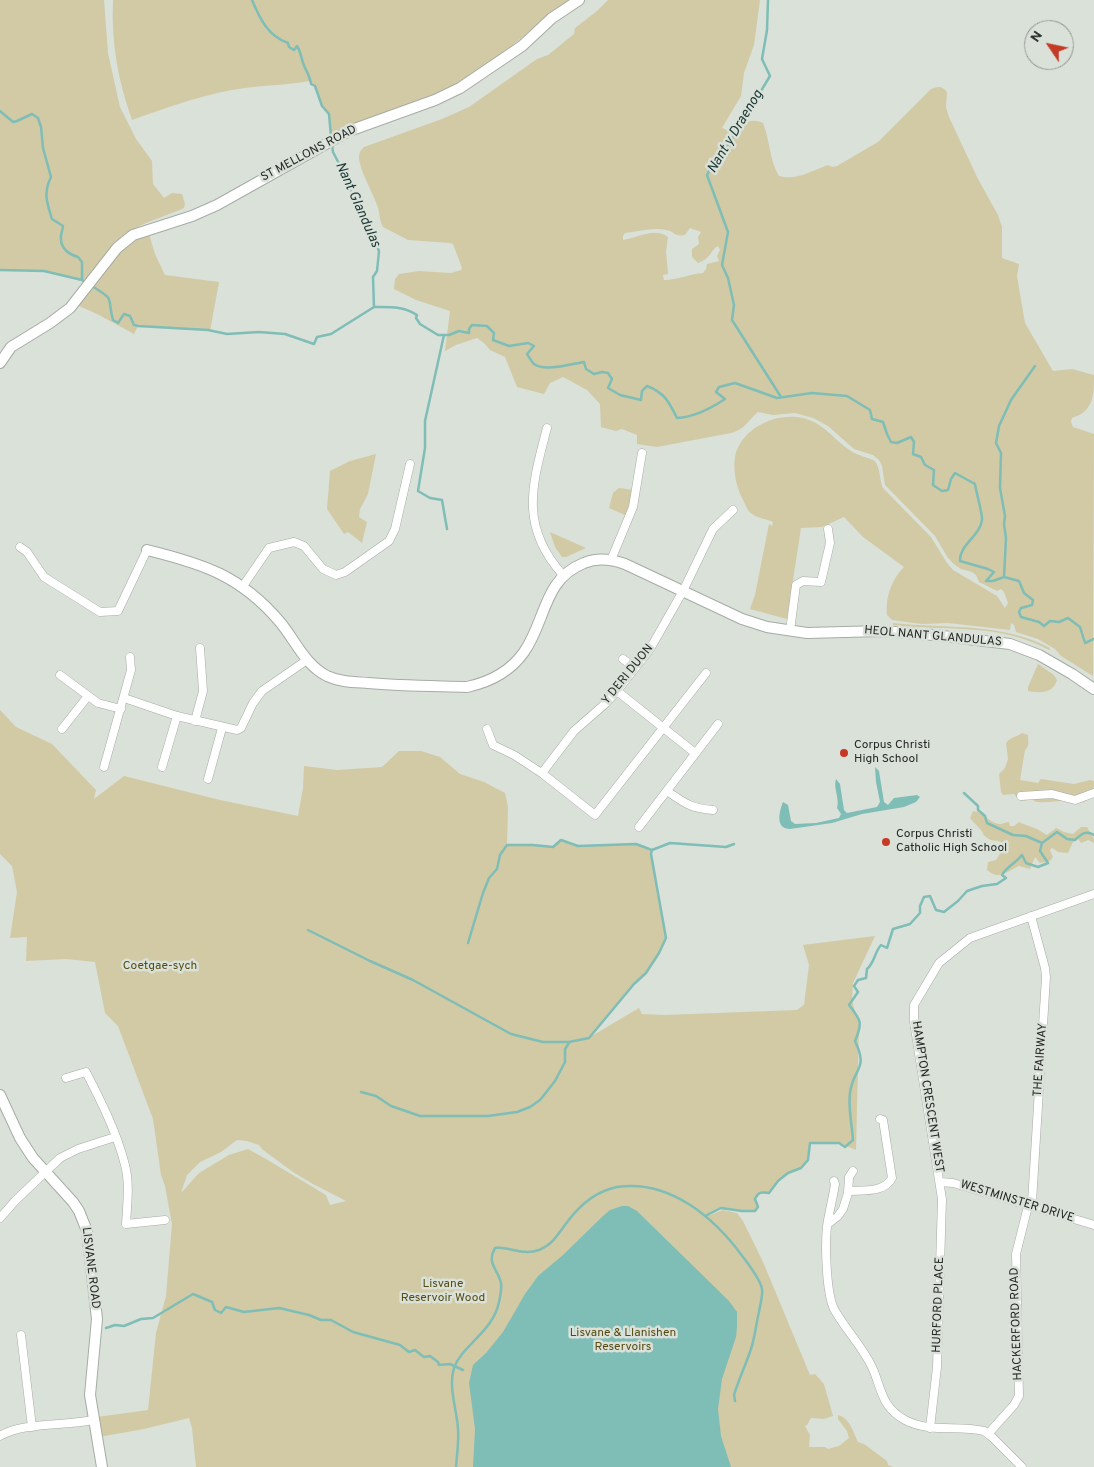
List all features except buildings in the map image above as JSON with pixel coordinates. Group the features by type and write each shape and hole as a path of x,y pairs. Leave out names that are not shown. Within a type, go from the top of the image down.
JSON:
{"main road":[{"name":"ST MELLONS ROAD","path":"0,363 11,348 70,308 117,248 133,235 192,216 217,205 349,131 435,100 460,88 522,46 552,18 579,0"},
{"path":"147,550 192,563 230,578 243,586 266,606 282,624 307,660 320,672 341,680 382,684 460,687 480,684 506,671 524,652 554,587 564,575 587,562 611,560"},
{"name":"HEOL NANT GLANDULAS","path":"611,560 625,564 748,621 767,627 807,633 882,632 934,635 1010,644 1039,655 1094,689"},
{"name":"LISVANE ROAD","path":"0,1095 20,1138 33,1158 79,1210 87,1231 96,1319 90,1405 102,1467"}],"street":[{"path":"547,428 534,477 533,515 543,546 564,575"},
{"path":"611,560 633,507 642,454"},
{"path":"243,586 269,548 294,542 304,546 323,569 336,575 345,572 388,541 395,529 410,464"},
{"path":"683,591 712,530 733,510"},
{"path":"790,631 796,585 802,580 821,582 830,543 828,530"},
{"path":"20,547 27,552 44,577 100,612 118,611 147,550"},
{"name":"Y DERI DUON","path":"542,773 574,731 617,692 656,640 683,591"},
{"path":"195,721 203,691 200,648"},
{"path":"104,767 131,670 130,657"},
{"path":"124,698 177,716 232,730 241,728 253,703 262,690 307,660"},
{"path":"623,660 635,668"},
{"path":"487,729 493,745 514,755 542,773 595,814 664,729 706,673"},
{"path":"60,675 98,702 121,709"},
{"path":"617,692 695,753"},
{"path":"62,729 88,696"},
{"path":"162,766 177,716"},
{"path":"639,827 718,724"},
{"path":"208,779 222,728"},
{"path":"667,790 688,805 713,810"},
{"path":"1020,796 1052,794 1075,800 1094,793"},
{"name":"HAMPTON CRESCENT WEST","path":"940,1182 914,1022 914,1005 943,958 970,938 1094,894"},
{"name":"THE FAIRWAY","path":"1030,916 1046,977 1032,1202 1030,1206"},
{"path":"66,1078 86,1072 102,1106 125,1166 126,1224 164,1220"},
{"path":"848,1191 884,1188 892,1178 883,1120 880,1119"},
{"path":"0,1218 60,1158 78,1149 115,1138"},
{"path":"828,1226 829,1222 840,1213 848,1191 849,1177 853,1171"},
{"path":"834,1181 828,1226 828,1281 833,1306 869,1362 883,1400 889,1408 903,1419 915,1425 930,1428 979,1430 988,1434 1022,1467"},
{"name":"WESTMINSTER DRIVE","path":"940,1182 954,1183 1094,1225"},
{"name":"HURFORD PLACE","path":"930,1428 937,1367 942,1199 940,1182"},
{"name":"HACKERFORD ROAD","path":"988,1434 1014,1405 1019,1396 1016,1254 1030,1206"},
{"path":"21,1335 32,1427"},
{"path":"0,1436 17,1429 72,1424 93,1420"}],"green space":[{"path":"0,0 104,0 108,53 120,107 136,139 152,161 153,184 164,198 172,193 182,194 185,204 184,208 144,224 122,236 107,252 85,282 44,271 0,270"},
{"path":"113,0 570,0 546,17 489,64 460,82 406,107 331,135 329,114 322,106 315,86 310,81 216,93 132,120 116,61 113,31"},
{"path":"608,0 760,0 754,45 744,73 741,96 722,128 734,133 747,122 758,121 763,123 773,163 779,176 797,176 828,165 832,167 837,166 878,142 931,89 940,87 947,92 946,107 949,117 978,179 998,215 1002,227 1002,258 1019,264 1017,276 1025,323 1053,371 1072,369 1094,375 1093,396 1089,407 1072,418 1071,422 1073,427 1094,434 1093,676 1038,639 1016,632 1014,625 1011,623 1010,630 948,623 922,624 892,620 887,615 888,595 893,583 904,567 863,537 844,517 822,527 801,528 787,619 750,609 755,595 769,524 772,526 773,522 750,513 747,509 737,483 734,467 735,457 738,447 750,432 768,421 787,417 797,417 814,422 851,451 875,461 883,488 931,537 953,570 997,596 1005,608 1008,603 1001,589 997,591 979,582 976,575 961,569 948,558 935,536 885,485 882,466 879,460 873,455 854,449 828,426 813,418 795,413 773,415 758,412 743,427 731,433 657,447 637,444 637,435 622,429 616,431 601,427 600,404 587,390 563,377 550,383 544,394 517,387 505,357 490,350 477,338 445,351 450,311 416,300 394,289 395,279 399,274 419,271 451,273 462,268 453,244 408,240 383,227 379,210 361,168 359,154 361,150 364,147 442,119 469,107 537,59 548,55 574,34 575,28","holes":["690,228 701,232 698,237 699,244 692,249 692,257 698,263 703,261 718,246 720,250 717,256 719,261 707,264 703,273 669,280 664,280 663,275 668,274 666,251 668,237 663,234 652,233 623,240 625,233 651,229 671,231 676,235 685,235"]},
{"path":"149,234 155,254 165,275 219,282 210,331 138,326 134,334 77,305 102,272 131,240"},
{"path":"376,454 368,494 360,509 359,517 367,522 362,543 348,532 344,534 327,509 330,471 350,461"},
{"path":"619,488 634,490 627,516 609,508 613,493"},
{"path":"550,532 586,548 562,557 555,547"},
{"path":"893,623 993,630 1031,640 1050,648 1049,650 1031,641 993,632 913,627 893,625"},
{"path":"1038,664 1054,675 1057,680 1052,688 1045,692 1028,691"},
{"path":"0,710 16,727 52,744 96,790 94,799 124,776 220,800 298,816 303,788 304,766 337,770 382,767 399,751 421,751 440,757 460,774 484,782 505,793 508,807 507,845 553,847 561,840 578,846 636,844 652,850 651,854 666,938 646,973 634,984 590,1037 639,1008 642,1014 664,1015 797,1010 804,1005 809,965 803,945 875,936 853,983 852,1001 859,1025 856,1150 839,1143 810,1143 808,1160 801,1168 788,1173 778,1181 769,1193 759,1193 755,1199 758,1207 755,1211 721,1208 708,1214 723,1210 737,1213 743,1221 763,1262 810,1375 815,1374 824,1384 833,1416 824,1419 811,1418 805,1426 810,1435 809,1447 825,1447 828,1449 839,1446 849,1438 847,1431 838,1419 838,1415 848,1422 858,1442 864,1444 887,1461 888,1465 893,1467 196,1467 192,1428 189,1418 99,1437 97,1417 148,1410 156,1333 166,1296 172,1224 161,1175 153,1119 118,1026 105,1013 95,962 66,959 26,961 27,937 10,938 17,892 12,866 0,854","holes":["237,1140 259,1145 293,1172 346,1201 330,1205 326,1195 248,1149 229,1155 199,1173 181,1193 187,1175 200,1162 221,1152"]},
{"path":"1022,733 1028,735 1028,747 1025,750 1020,780 1038,783 1041,779 1074,784 1090,780 1094,781 1094,787 1090,797 1080,803 1066,801 1036,802 1031,799 1022,800 1014,794 1003,795 999,774 1005,768 1008,759 1006,743 1009,739"},
{"path":"973,811 996,823 1009,822 1010,826 1014,826 1019,822 1047,835 1056,828 1073,834 1081,827 1087,827 1094,839 1094,843 1088,840 1081,843 1078,839 1073,842 1068,853 1058,852 1052,848 1050,850 1053,857 1050,861 1040,863 1035,857 1030,869 1019,866 1003,874 995,875 987,870 988,862 996,860 1001,852 1008,848 1003,843 989,839 984,835 970,818"}],"water":[{"path":"875,767 879,771 884,802 888,805 894,798 917,795 920,797 916,802 904,807 862,814 832,823 790,829 785,828 780,823 780,810 783,802 788,805 791,821 795,824 816,823 839,818 841,814 837,808 836,779 840,784 844,810 847,813 877,807 880,802"},
{"name":"Lisvane & Llanishen Reservoirs","path":"628,1206 637,1211 729,1301 737,1312 736,1337 722,1379 718,1409 721,1436 731,1467 473,1467 475,1429 469,1383 473,1365 486,1353 503,1332 538,1276 610,1210"}],"waterway":[{"name":"Nant Glandulas","path":"252,0 270,31 288,43 289,47 294,50 297,46 311,84 315,86 322,106 329,114 331,137"},
{"name":"Nant y Draenog","path":"768,0 767,30 762,59 770,76 730,142 714,161 707,175 728,232 722,265 728,278 734,305 732,320 781,397"},
{"path":"0,111 13,122 32,114 38,118 43,148 51,177 46,193 52,219 63,226 61,243 66,251 78,257 82,262 82,280 87,284"},
{"name":"Nant Glandulas","path":"332,145 333,152 350,185 353,203 364,220 364,224 372,234 379,251 377,271 373,277 374,307 397,308 412,312 417,315 416,318 420,324 438,335 449,335 459,331 469,333 472,325 487,326 494,333 493,340 509,346 528,343 534,346 527,354 534,364 539,366 558,367 584,362 586,369 594,374 608,373 612,379 608,388 620,395 641,400 642,391 647,386 666,399 677,418 696,414 719,403 725,399 716,392 719,387 735,383 777,398 812,393 847,396 870,410 872,419 883,422 891,442 897,443 911,437 914,442 913,454 921,457 925,465 934,470 933,485 942,491 948,490 955,473 975,484 982,520 978,531 963,550 960,561 994,572 986,581 993,581 1004,577 1019,581 1024,593 1033,600 1032,605 1021,608 1019,612 1021,617 1039,622 1044,626 1050,621 1059,622 1068,618 1080,627 1085,643 1094,639"},
{"path":"0,270 44,271 82,280"},
{"path":"92,286 108,297 113,320 118,323 124,314 130,316 134,325 138,326 208,330 227,334 259,332 285,334 314,344 317,337 331,334 374,307"},
{"path":"444,335 425,421 425,448 418,491 430,498 442,500 447,529"},
{"path":"1004,577 1005,516 1000,488 1001,453 996,443 999,426 1011,400 1035,366"},
{"path":"964,793 978,806 978,810 985,816 987,823 1013,835 1026,836 1042,843"},
{"path":"705,1216 721,1208 755,1211 758,1207 755,1199 759,1193 769,1193 778,1181 788,1173 801,1168 808,1160 810,1143 839,1143 845,1147 853,1140 850,1093 861,1058 855,1041 860,1026 856,1014 849,1005 858,992 854,986 858,980 866,978 867,969 881,945 887,948 893,929 910,924 920,913 920,906 924,897 930,896 936,910 944,912 967,891 997,884 1006,878 1002,875 1004,872 1022,855 1026,863 1038,867 1048,863 1040,851 1042,843 1057,832 1067,839 1075,840 1084,833 1094,835"},
{"path":"468,943 483,893 489,878 497,869 500,855 507,845 553,847 561,840 578,846 636,844 652,850"},
{"path":"308,930 413,980 511,1034 543,1042 569,1042 589,1038 634,984 646,973 666,938 651,854 652,850 670,843 726,847 734,844"},
{"path":"361,1092 376,1096 391,1106 420,1116 488,1116 517,1112 530,1107 540,1100 555,1081 565,1062 565,1049 569,1043"},
{"path":"456,1467 458,1434 452,1391 452,1375 458,1360 491,1322 496,1313 501,1285 500,1278 492,1262 495,1248 527,1252 539,1250 552,1241 584,1204 596,1195 617,1187 636,1186 655,1189 689,1204 718,1228 757,1277 761,1285 762,1295 752,1344 734,1395 735,1401"},
{"path":"106,1328 115,1325 124,1326 141,1319 153,1318 193,1294 212,1302 215,1310 221,1313 226,1307 244,1312 279,1308 309,1315 321,1320 331,1320 353,1332 400,1345 409,1352 415,1350 424,1357 430,1356 439,1365 450,1364 463,1370"}],"place":[{"name":"Corpus Christi High School","path":"844,753"},
{"name":"Corpus Christi Catholic High School","path":"886,842"}],"park label":[{"name":"Coetgae-sych","path":"160,967"},
{"name":"Lisvane Reservoir Wood","path":"443,1292"}]}
